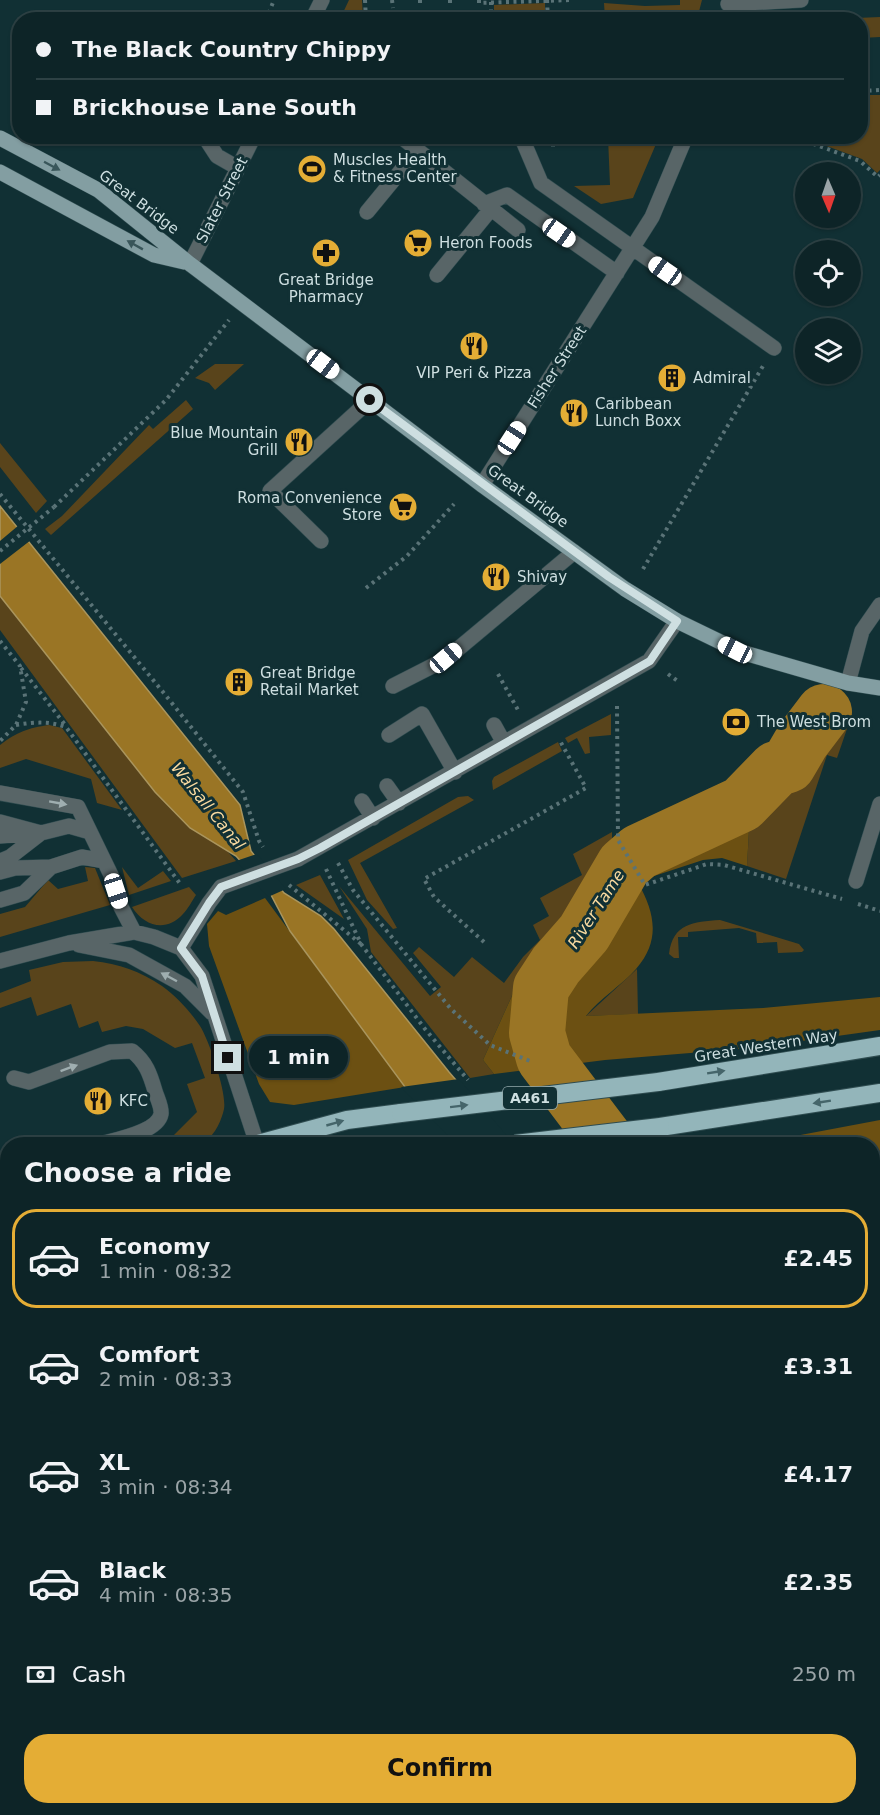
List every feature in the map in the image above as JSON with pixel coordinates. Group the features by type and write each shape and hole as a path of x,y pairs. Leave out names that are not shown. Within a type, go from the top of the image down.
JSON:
{"highway":[{"name":"Great Western Way","path":"284,1137 347,1120 658,1082 880,1046"},
{"path":"575,1137 660,1127 880,1093"}],"main road":[{"name":"Great Bridge","path":"0,138 98,190 190,264 482,485 625,589 677,621 741,652 848,683 880,688"},
{"name":"Great Bridge","path":"1,169 154,255 190,264"}],"street":[{"path":"729,2 801,0"},
{"path":"209,144 217,156 238,168"},
{"name":"Slater Street","path":"190,264 250,144"},
{"path":"410,144 518,230"},
{"path":"524,144 541,183 774,348"},
{"name":"Fisher Street","path":"482,485 652,217 683,144"},
{"path":"367,212 417,150"},
{"path":"437,275 488,206 507,195 617,273"},
{"path":"321,542 277,505 270,491 370,400"},
{"path":"393,686 446,658 574,552"},
{"path":"848,683 862,631 880,605"},
{"path":"181,948 221,887 298,859 650,661 677,621"},
{"path":"389,735 422,714 455,771"},
{"path":"494,725 504,743"},
{"path":"387,786 399,803"},
{"path":"0,793 78,807 134,932"},
{"path":"362,801 373,818"},
{"path":"856,881 880,804"},
{"path":"0,822 41,833"},
{"path":"0,836 41,833 69,826 90,832"},
{"path":"0,861 10,857 41,833"},
{"path":"0,872 15,867 51,867 82,858 104,861"},
{"path":"0,900 24,893 51,867"},
{"path":"0,961 69,943 134,932 181,948 202,976 256,1137"},
{"path":"69,943 129,955 185,986 214,1015"},
{"path":"14,1078 29,1082 110,1053 132,1051 142,1059 148,1070 162,1112 158,1122 143,1131 123,1137"}],"path":[{"path":"392,0 393,8"},
{"path":"420,0 420,7"},
{"path":"450,0 450,7"},
{"path":"479,0 479,3 571,0"},
{"path":"491,2 491,12"},
{"path":"814,144 860,161 878,177 880,175"},
{"path":"0,551 54,507 166,400 243,302"},
{"path":"643,569 774,348"},
{"path":"0,494 243,792 259,841 265,850"},
{"path":"366,588 407,556 454,504"},
{"path":"0,641 181,885"},
{"path":"0,741 16,725 26,702 20,666"},
{"path":"498,674 522,717"},
{"path":"617,705 618,840 645,885 707,864 724,865 847,901"},
{"path":"16,725 37,722 55,723 66,727"},
{"path":"484,942 434,897 424,879 586,788 557,735"},
{"path":"324,845 327,872 361,944 470,1082"},
{"path":"324,845 353,890 451,1010 490,1045 530,1061"},
{"path":"284,877 290,886 361,944"},
{"path":"858,904 880,911"}],"shaded area":[{"path":"349,0 362,0 363,12 343,12"},
{"path":"680,0 702,0 699,12 605,12 604,3 645,6 680,5"},
{"path":"545,3 545,12 494,12 494,5"},
{"path":"880,17 880,37 868,38 868,18"},
{"path":"868,95 880,95 880,170 877,173 862,159 821,144 868,144"},
{"path":"608,144 656,144 633,198 601,204 574,186 610,185"},
{"path":"215,364 244,364 215,390 209,383 195,378"},
{"path":"186,400 193,409 51,535 45,529 62,516 149,425 153,429"},
{"path":"0,443 47,501 36,513 0,467"},
{"path":"0,596 155,792 190,828 223,846 236,861 182,878 0,630"},
{"path":"803,706 824,712 802,740 788,765 776,769 742,804 749,830 747,866 722,858 703,860 648,878 625,839 625,832 655,832 719,801 802,712"},
{"path":"824,712 854,720 852,724 849,723 837,758 827,755 786,879 747,866 749,830 742,804 776,769 788,765 802,740"},
{"path":"611,714 611,735 589,737 590,753 585,754 577,738 568,743 565,738"},
{"path":"49,725 62,728 122,810 97,803 91,779 26,759 0,768 0,745 23,731"},
{"path":"558,742 562,751 493,790 494,777"},
{"path":"468,796 474,800 360,863 397,928 393,929 367,900 348,860 458,797"},
{"path":"612,832 612,842 558,933 528,960 483,1060 494,1074 470,1078 371,952 367,929 339,886 430,996 441,987 413,953 419,947 454,977 472,957 504,983 523,957 540,940 533,925 549,916 540,898 582,875 573,854"},
{"path":"612,842 632,872 648,904 652,920 652,936 647,953 636,969 586,1016 763,1008 880,997 880,1030 751,1048 605,1060 494,1074 483,1060 528,960 558,933"},
{"path":"85,867 95,868 110,905 0,937 0,914 25,907 48,880 58,889 88,881"},
{"path":"122,867 138,888 163,871 171,881 129,895"},
{"path":"320,875 344,919 296,885"},
{"path":"189,887 196,895 183,914 170,924 149,923 132,907"},
{"path":"265,898 405,1087 294,1105 270,1102 259,1084 209,946 207,924 218,911 226,915"},
{"path":"720,920 799,944 804,950 778,953 777,942 757,943 756,933 739,928 688,932 688,937 678,937 679,958 674,958 669,954 675,936 686,926"},
{"path":"93,961 129,969 154,981 178,999 187,1009 200,1026 208,1043 223,1091 224,1109 220,1122 209,1137 172,1137 197,1112 187,1084 205,1078 192,1043 175,1048 143,1029 126,1026 102,1032 98,1021 79,1028 71,1004 37,1016 31,997 0,1008 0,993 31,981 29,970 63,962"},
{"path":"637,969 638,1014 586,1016"},
{"path":"880,1120 880,1137 790,1137"}],"water":[{"name":"Walsall Canal","path":"0,506 240,805 251,851 284,893 321,916 334,929 449,1072 505,1137 498,1137 405,1087 290,931 271,895 236,856 190,828 155,792 0,596"}],"pier":[{"path":"19,525 31,540 0,564 0,541"},
{"path":"257,854 286,889 268,897 236,861"},
{"path":"459,1079 508,1137 449,1137 401,1087"}],"waterway":[{"name":"River Tame","path":"604,1137 544,1058 537,1033 541,988 556,965 584,933 624,865 639,852 742,804 776,769 788,765 802,741 824,712"}],"place":[{"name":"Muscles Health & Fitness Center","path":"312,169"},
{"name":"Heron Foods","path":"418,243"},
{"name":"Great Bridge Pharmacy","path":"326,253"},
{"name":"VIP Peri & Pizza","path":"474,346"},
{"name":"Admiral","path":"672,378"},
{"name":"Caribbean Lunch Boxx","path":"574,413"},
{"name":"Blue Mountain Grill","path":"299,442"},
{"name":"Roma Convenience Store","path":"403,507"},
{"name":"Shivay","path":"496,577"},
{"name":"Great Bridge Retail Market","path":"239,682"},
{"name":"The West Brom","path":"736,722"},
{"name":"KFC","path":"98,1101"}],"route":[{"path":"228,1058 202,976 181,948 221,887 298,859 320,848 650,661 677,621 625,589 370,400"}]}
